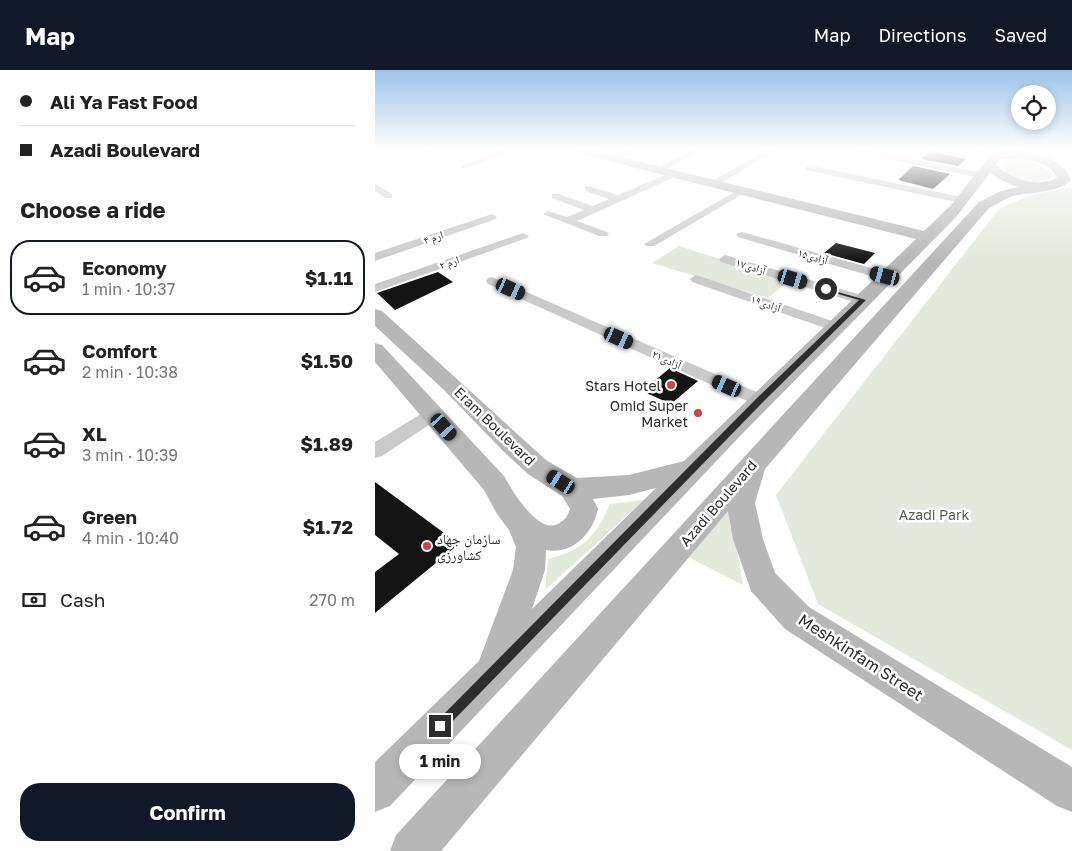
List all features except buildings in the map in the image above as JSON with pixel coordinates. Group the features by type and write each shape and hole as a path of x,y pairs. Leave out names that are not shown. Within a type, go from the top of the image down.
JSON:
{"main road":[{"path":"732,187 925,236"},
{"path":"375,791 760,400 836,327 925,236 953,212 970,187"},
{"path":"1001,187 1004,189 1006,194"},
{"name":"Azadi Boulevard","path":"412,851 983,205 1017,187"},
{"name":"Eram Boulevard","path":"375,315 451,384 513,446 537,467 572,489"},
{"path":"375,349 494,483 507,506 521,524 531,546 529,570 516,602 492,674"},
{"name":"Meshkinfam Street","path":"754,462 741,503 748,539 762,581 797,618 1072,791"},
{"path":"572,489 629,485 693,468"},
{"path":"521,524 543,537 564,536 573,532 579,526 584,509 572,489"}],"street":[{"path":"567,221 642,187"},
{"path":"375,188 389,196"},
{"path":"587,189 617,198"},
{"path":"650,244 743,190"},
{"path":"555,196 593,209"},
{"path":"548,214 603,234"},
{"name":"ارم ۴","path":"375,257 492,217"},
{"name":"آزادی۱۵","path":"742,235 885,276"},
{"name":"ارم ۲","path":"375,288 523,236"},
{"name":"آزادی۱۷","path":"725,259 863,300"},
{"name":"آزادی۱۹","path":"696,279 836,327"},
{"name":"آزادی۲۱","path":"492,281 760,400"},
{"path":"375,451 433,414"}],"green space":[{"name":"Azadi Park","path":"1072,188 1072,750 818,604 776,495 999,209 1034,195"},
{"path":"679,246 788,281 768,298 652,263"},
{"path":"728,496 743,585 682,554"},
{"path":"644,500 545,590 548,559 571,551 587,540 594,533 610,504"}],"place":[{"name":"Stars Hotel","path":"671,385"},
{"name":"Omid Super Market","path":"698,413"},
{"name":"سازمان جهاد کشاورزی","path":"427,546"}],"route":[{"path":"440,726 760,400 863,300 826,289"}]}
